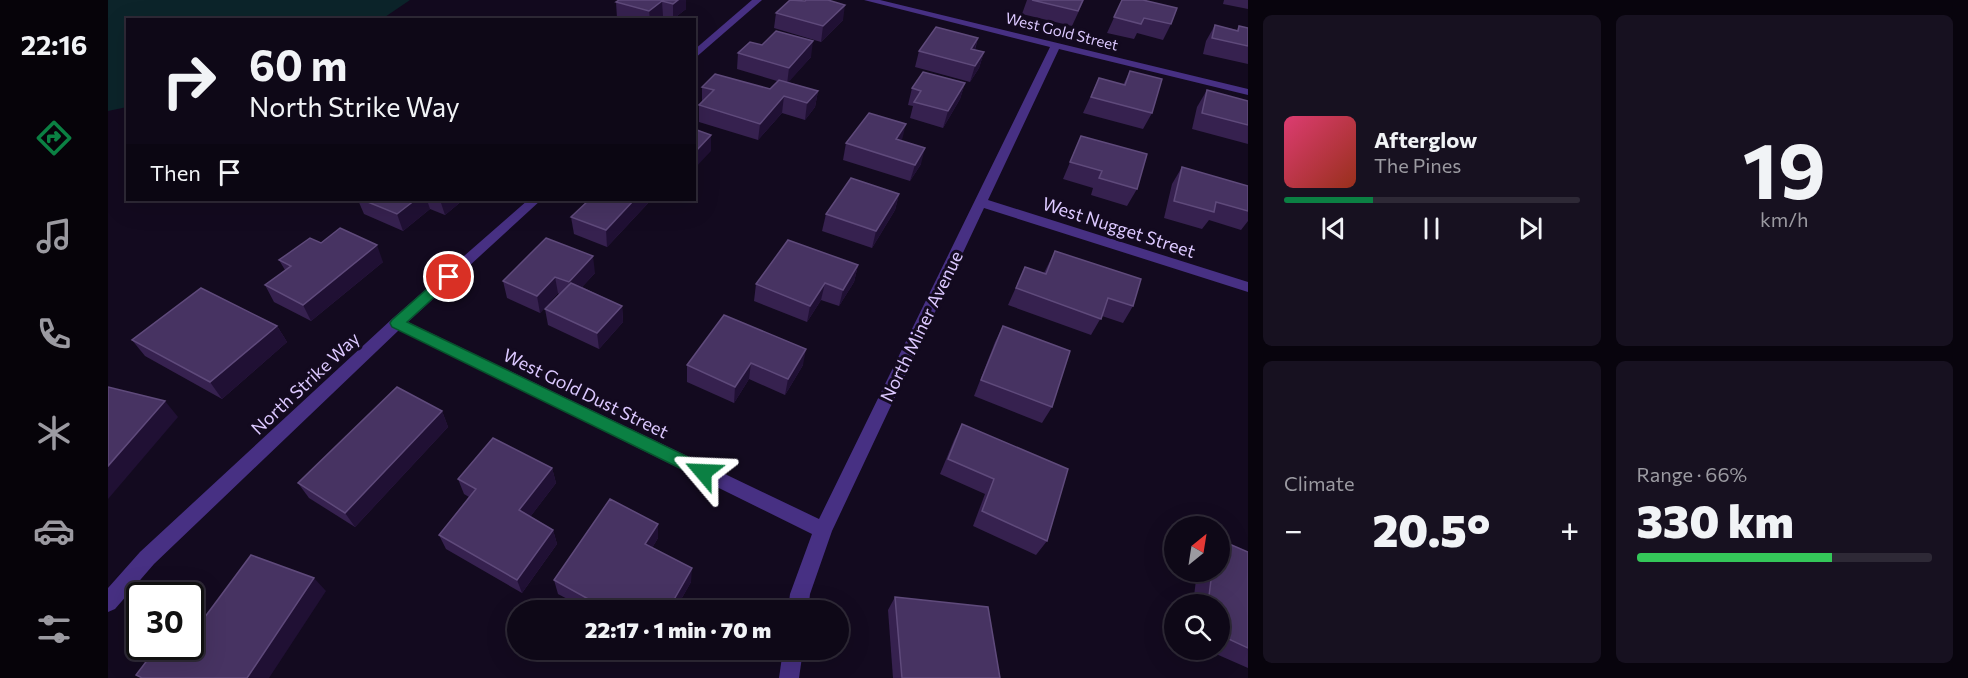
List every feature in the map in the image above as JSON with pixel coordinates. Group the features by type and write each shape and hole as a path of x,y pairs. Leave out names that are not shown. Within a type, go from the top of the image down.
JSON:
{"street":[{"path":"696,54 758,0"},
{"name":"West Gold Street","path":"868,0 1248,92"},
{"name":"North Miner Avenue","path":"799,600 823,530 1056,45"},
{"name":"North Strike Way","path":"108,602 147,558 397,323 534,201"},
{"name":"West Nugget Street","path":"980,202 1248,286"},
{"name":"West Gold Dust Street","path":"397,323 823,530"},
{"path":"789,678 792,660"}],"green space":[{"path":"108,0 410,0 383,18 126,18 126,107 108,111"}],"building":[{"path":"619,0 678,0 673,4 662,1 649,11 616,2"},
{"path":"790,0 828,0 845,5 823,26 776,13"},
{"path":"1032,0 1083,0 1078,11"},
{"path":"1122,0 1143,0 1177,8 1171,24 1144,18 1141,24 1114,17"},
{"path":"1215,25 1238,31 1239,26 1248,28 1248,46 1212,38"},
{"path":"936,27 978,38 971,49 984,52 975,66 919,51"},
{"path":"776,31 813,41 789,68 738,53 750,42 762,45"},
{"path":"1130,71 1162,79 1152,113 1091,97 1099,78 1125,85"},
{"path":"923,72 965,83 948,111 914,102 921,91 912,88"},
{"path":"715,74 770,89 779,80 818,91 807,103 784,96 760,124 699,105 714,90 702,87"},
{"path":"1207,90 1248,101 1248,125 1202,113"},
{"path":"869,113 906,124 896,139 925,148 915,165 846,143"},
{"path":"696,130 711,135 696,151"},
{"path":"1081,136 1147,154 1137,189 1099,178 1102,171 1070,162"},
{"path":"1182,167 1248,186 1248,211 1216,202 1214,212 1174,201"},
{"path":"851,178 899,194 876,231 826,214"},
{"path":"365,201 414,201 397,214"},
{"path":"588,201 633,201 606,230 571,217"},
{"path":"340,228 377,245 303,305 265,285 291,266 279,260 310,238 321,243"},
{"path":"546,238 593,256 569,282 555,277 537,296 503,281"},
{"path":"788,240 858,265 843,290 825,283 810,306 756,284"},
{"path":"1055,251 1141,279 1133,306 1108,298 1101,319 1016,288 1025,267 1046,274"},
{"path":"571,283 622,306 597,333 545,309"},
{"path":"201,288 277,326 210,382 132,340"},
{"path":"724,315 806,349 788,379 751,363 735,387 687,365"},
{"path":"1003,326 1070,351 1052,407 981,380"},
{"path":"108,387 165,401 108,466"},
{"path":"397,387 442,411 345,513 298,483"},
{"path":"962,424 1068,469 1047,541 982,511 994,479 948,459"},
{"path":"493,438 552,468 519,510 553,530 517,580 439,535 476,489 458,479"},
{"path":"610,499 658,524 645,544 692,568 674,600 590,600 554,580"},
{"path":"1230,544 1248,552 1248,648 1230,640 1230,594 1209,594 1211,582 1230,582"},
{"path":"251,555 314,578 247,678 142,678 136,675 147,660 204,660 204,618"},
{"path":"895,597 988,607 1000,678 902,678"}],"route":[{"path":"449,277 397,323 703,472"}]}
